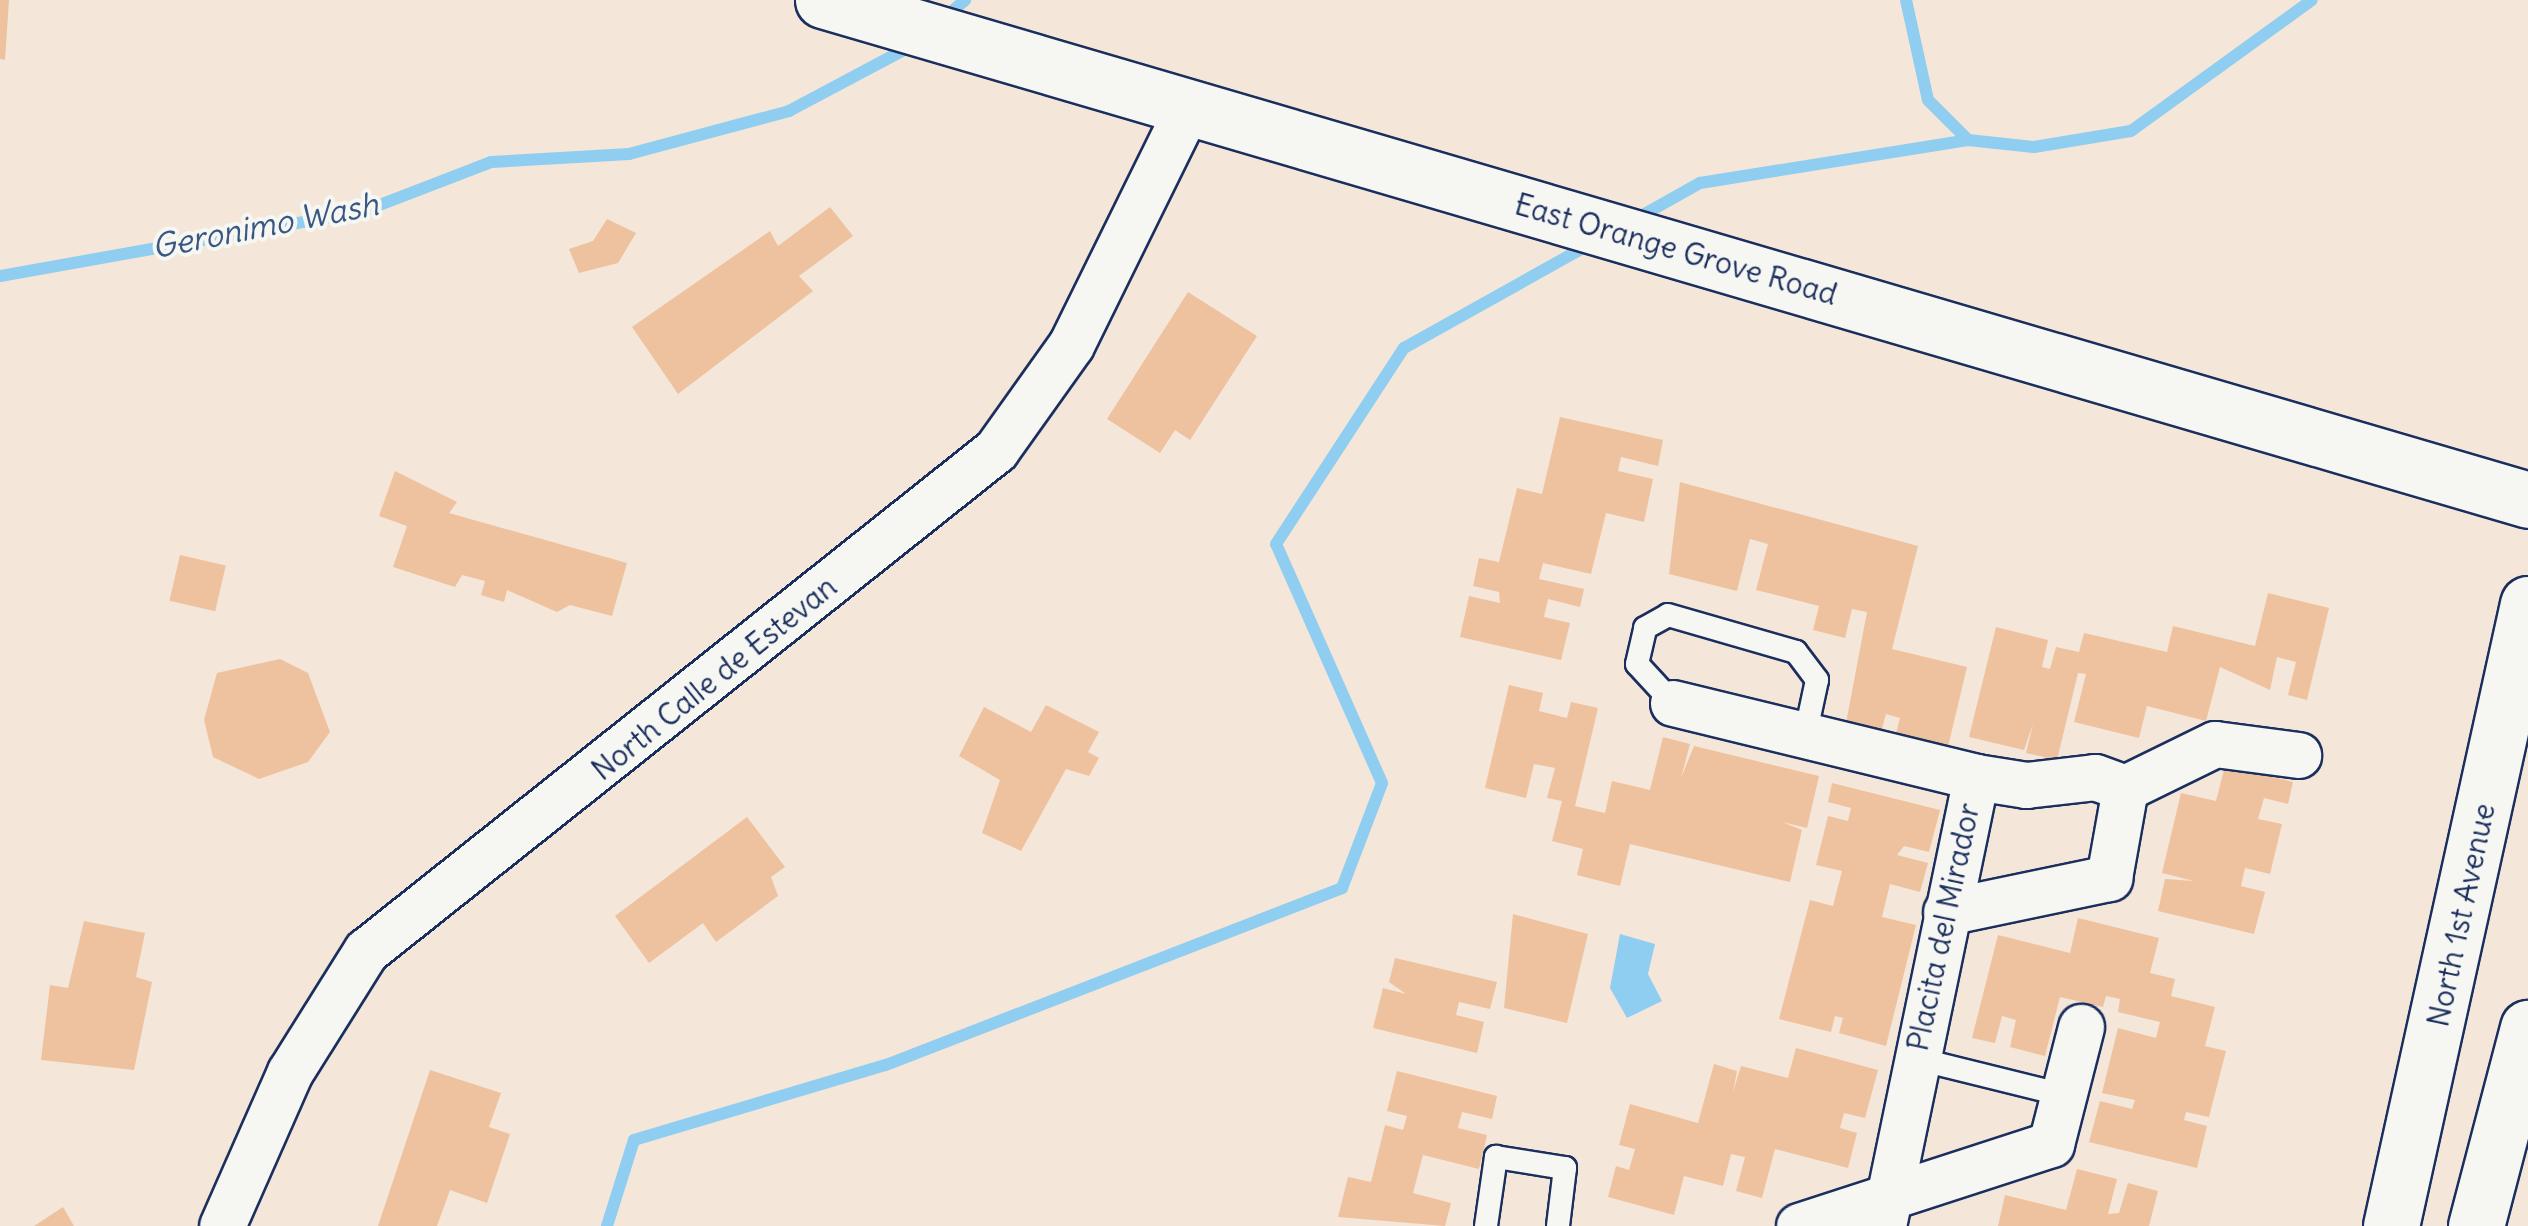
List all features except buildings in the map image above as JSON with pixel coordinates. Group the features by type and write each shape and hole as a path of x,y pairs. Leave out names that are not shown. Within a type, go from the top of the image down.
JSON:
{"main road":[{"name":"East Orange Grove Road","path":"823,0 1187,110 2528,500"},
{"name":"North 1st Avenue","path":"2391,1226 2528,604"},
{"path":"2476,1226 2528,1028"}],"street":[{"name":"North Calle de Estevan","path":"222,1226 290,1072 366,951 996,450 1071,346 1187,110"},
{"name":"Placita del Mirador","path":"1673,703 1976,777 1875,1219"},
{"path":"1976,777 2026,785 2095,777 2125,788 2215,744 2298,756"},
{"path":"1946,912 2109,878 2125,788"},
{"path":"1799,1226 1875,1219 2030,1158 2051,1144 2081,1026"}],"lane":[{"path":"1673,703 1637,664 1645,628 1668,616 1796,652 1818,680 1805,736"},
{"path":"1914,1058 2064,1095"},
{"path":"1486,1226 1496,1157 1565,1168 1558,1226"}],"water":[{"path":"1620,934 1655,944 1648,974 1662,1001 1627,1018 1610,988"}],"waterway":[{"name":"Geronimo Wash","path":"941,21 965,0"},
{"name":"Geronimo Wash","path":"1906,0 1928,100 1968,140 2034,147 2131,131 2312,0"},
{"name":"Geronimo Wash","path":"0,276 364,211 491,162 629,154 789,111 915,44"},
{"path":"1634,220 1700,183 1968,140"},
{"path":"607,1226 634,1140 886,1065 1342,888 1382,783 1276,544 1404,348 1590,244"}]}
